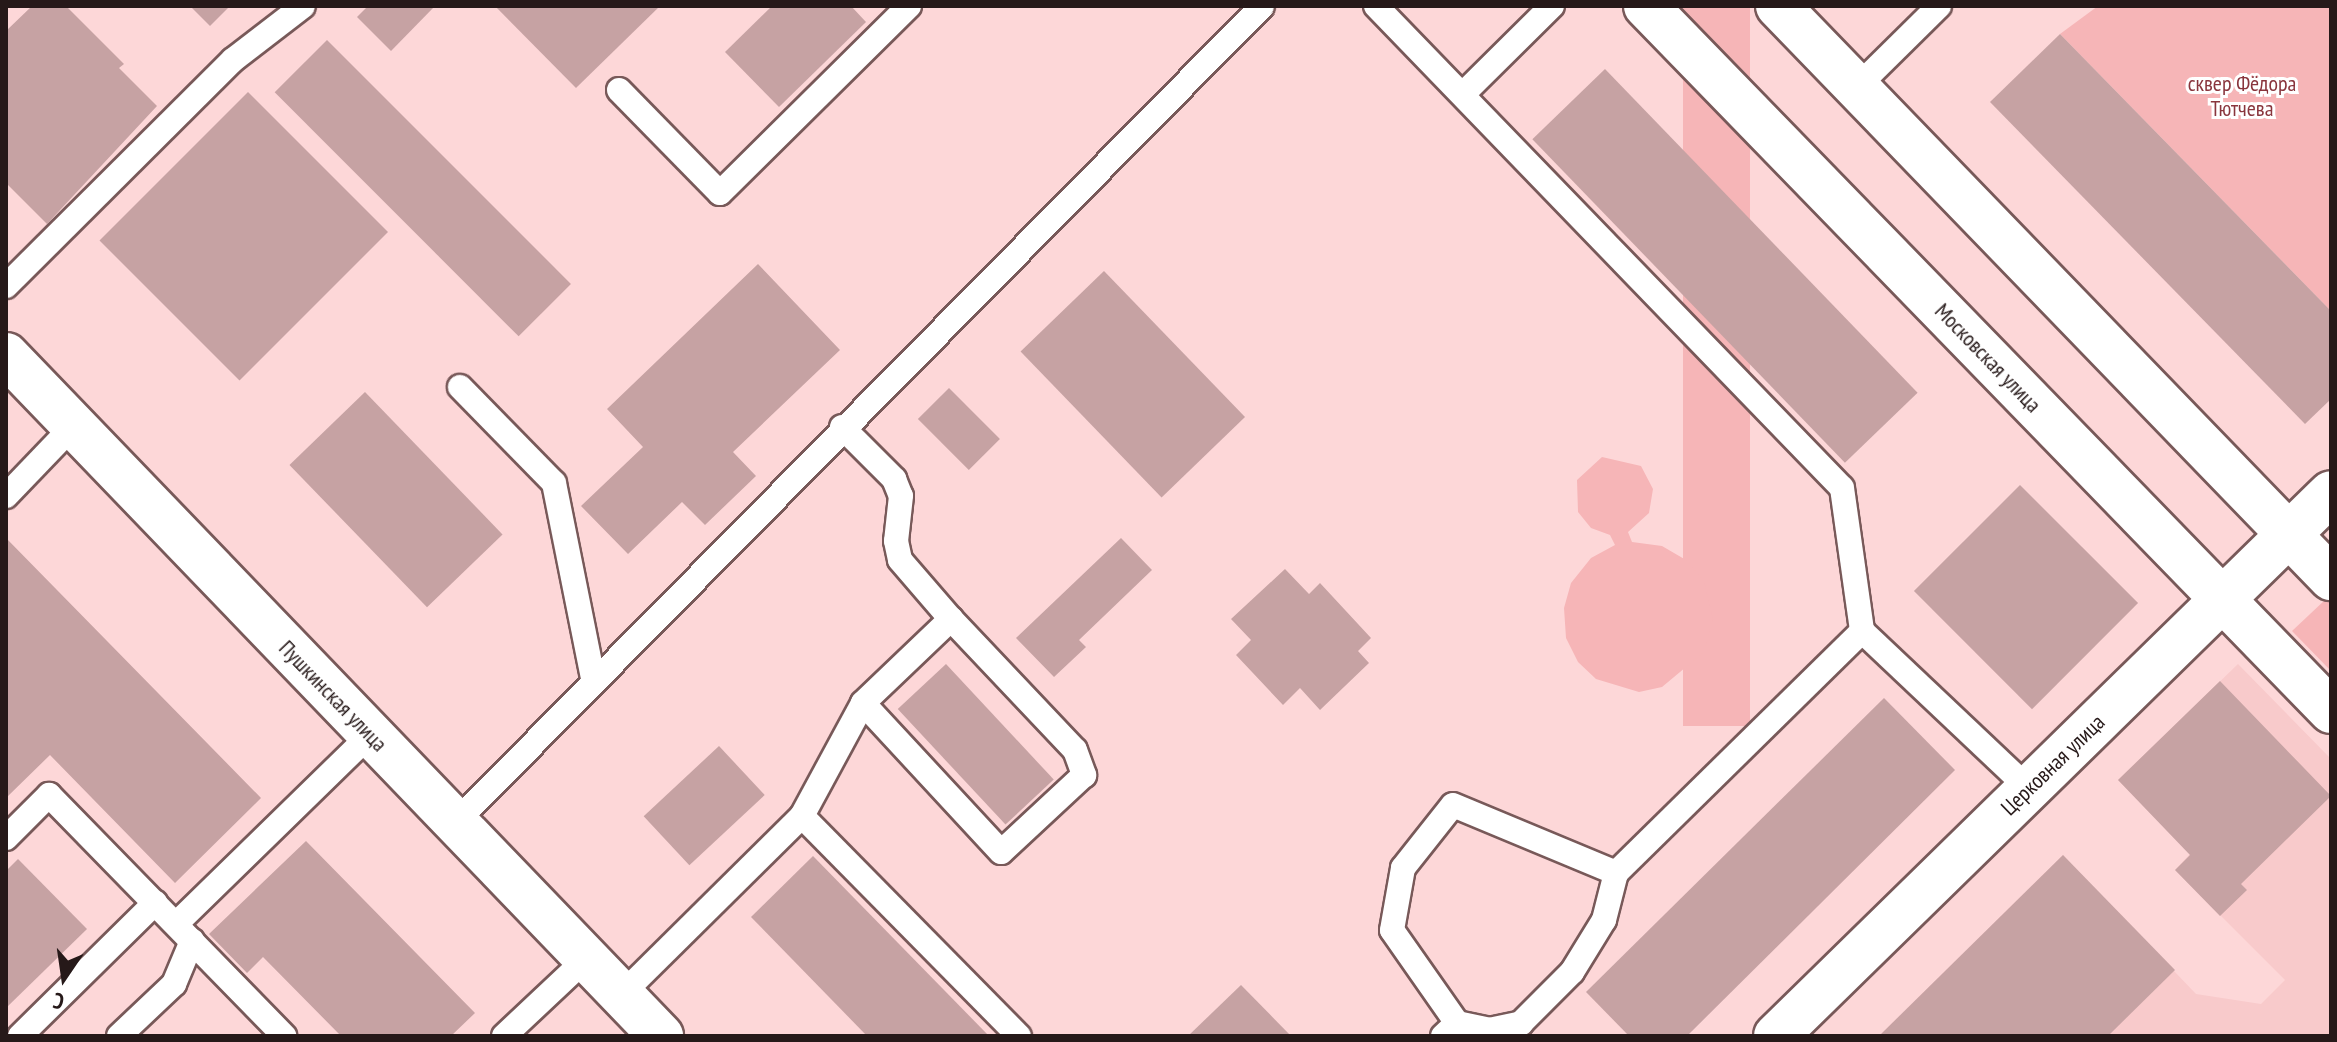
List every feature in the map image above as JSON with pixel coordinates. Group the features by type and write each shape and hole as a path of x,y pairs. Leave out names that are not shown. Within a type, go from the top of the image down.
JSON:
{"street":[{"name":"Московская улица","path":"1646,6 2331,711"},
{"path":"1778,6 2331,578"},
{"name":"Пушкинская улица","path":"6,355 661,1036"},
{"name":"Церковная улица","path":"1776,1036 2331,493"}],"lane":[{"path":"6,286 233,60 303,6"},
{"path":"619,90 720,193 909,6"},
{"path":"455,823 593,679 1262,6"},
{"path":"1376,6 1842,488 1862,631 2029,789"},
{"path":"1463,94 1552,6"},
{"path":"1857,87 1939,6"},
{"path":"460,387 554,483 593,679"},
{"path":"6,496 74,425"},
{"path":"842,427 894,479 901,496 896,541 900,560 951,619 1075,750 1084,775 1001,852 863,703"},
{"path":"621,995 802,816 863,703 951,619"},
{"path":"1616,873 1453,805 1403,868 1392,930 1450,1029 1527,1030 1572,972 1604,920 1616,873 1862,631"},
{"path":"119,1036 174,984 184,933 370,735"},
{"path":"6,838 49,795 284,1036"},
{"path":"802,816 1019,1036"},
{"path":"20,1036 155,903"},
{"path":"504,1036 586,959"}],"shaded area":[{"path":"2238,664 2331,759 2331,1036 1879,1036 2063,855 2196,994 2261,1004 2285,980 2175,870 2190,854 2118,780"}],"green space":[{"path":"1683,6 1750,6 1750,726 1683,726"},
{"name":"сквер Фёдора Тютчева","path":"2098,6 2331,6 2331,311 2060,34"},
{"path":"1602,457 1641,466 1653,489 1649,513 1628,532 1632,542 1662,546 1686,560 1704,581 1713,619 1704,652 1662,687 1639,692 1596,679 1578,662 1566,638 1564,608 1571,583 1591,558 1615,545 1610,535 1591,528 1578,512 1577,480"},
{"path":"2326,599 2331,604 2331,671 2292,631"}],"building":[{"path":"32,6 66,6 124,64 119,68 157,106 47,224 6,183 6,31"},
{"path":"190,6 230,6 210,26"},
{"path":"368,6 435,6 391,51 357,17"},
{"path":"495,6 660,6 576,88"},
{"path":"772,6 851,6 866,22 779,107 725,52"},
{"path":"2060,34 2331,311 2331,399 2305,424 1990,102"},
{"path":"327,40 571,284 519,336 275,92"},
{"path":"1605,69 1918,393 1845,463 1532,139"},
{"path":"248,92 388,232 240,380 100,240"},
{"path":"758,264 840,350 733,452 756,476 705,525 682,502 628,554 581,506 643,447 607,409"},
{"path":"1104,271 1245,417 1162,498 1021,352"},
{"path":"949,388 1000,439 969,470 918,419"},
{"path":"365,392 503,534 427,607 289,465"},
{"path":"2020,485 2138,603 2032,709 1914,591"},
{"path":"6,538 261,798 175,883 50,755 6,798"},
{"path":"1121,538 1152,570 1079,640 1086,647 1054,677 1016,638"},
{"path":"1285,569 1309,594 1320,583 1371,638 1358,651 1369,663 1320,710 1300,688 1283,705 1236,655 1251,640 1231,619"},
{"path":"946,664 1054,780 1005,825 898,709"},
{"path":"2220,681 2331,796 2241,884 2247,890 2220,916 2175,870 2190,855 2118,780"},
{"path":"1884,698 1955,770 1687,1036 1629,1036 1586,992"},
{"path":"719,746 765,795 689,865 644,816"},
{"path":"306,841 475,1013 451,1036 341,1036 263,957 247,973 209,934"},
{"path":"2063,855 2175,970 2108,1036 1879,1036"},
{"path":"813,856 989,1036 867,1036 751,917"},
{"path":"18,859 87,929 6,1008 6,871"},
{"path":"1241,985 1291,1036 1188,1036"}]}
